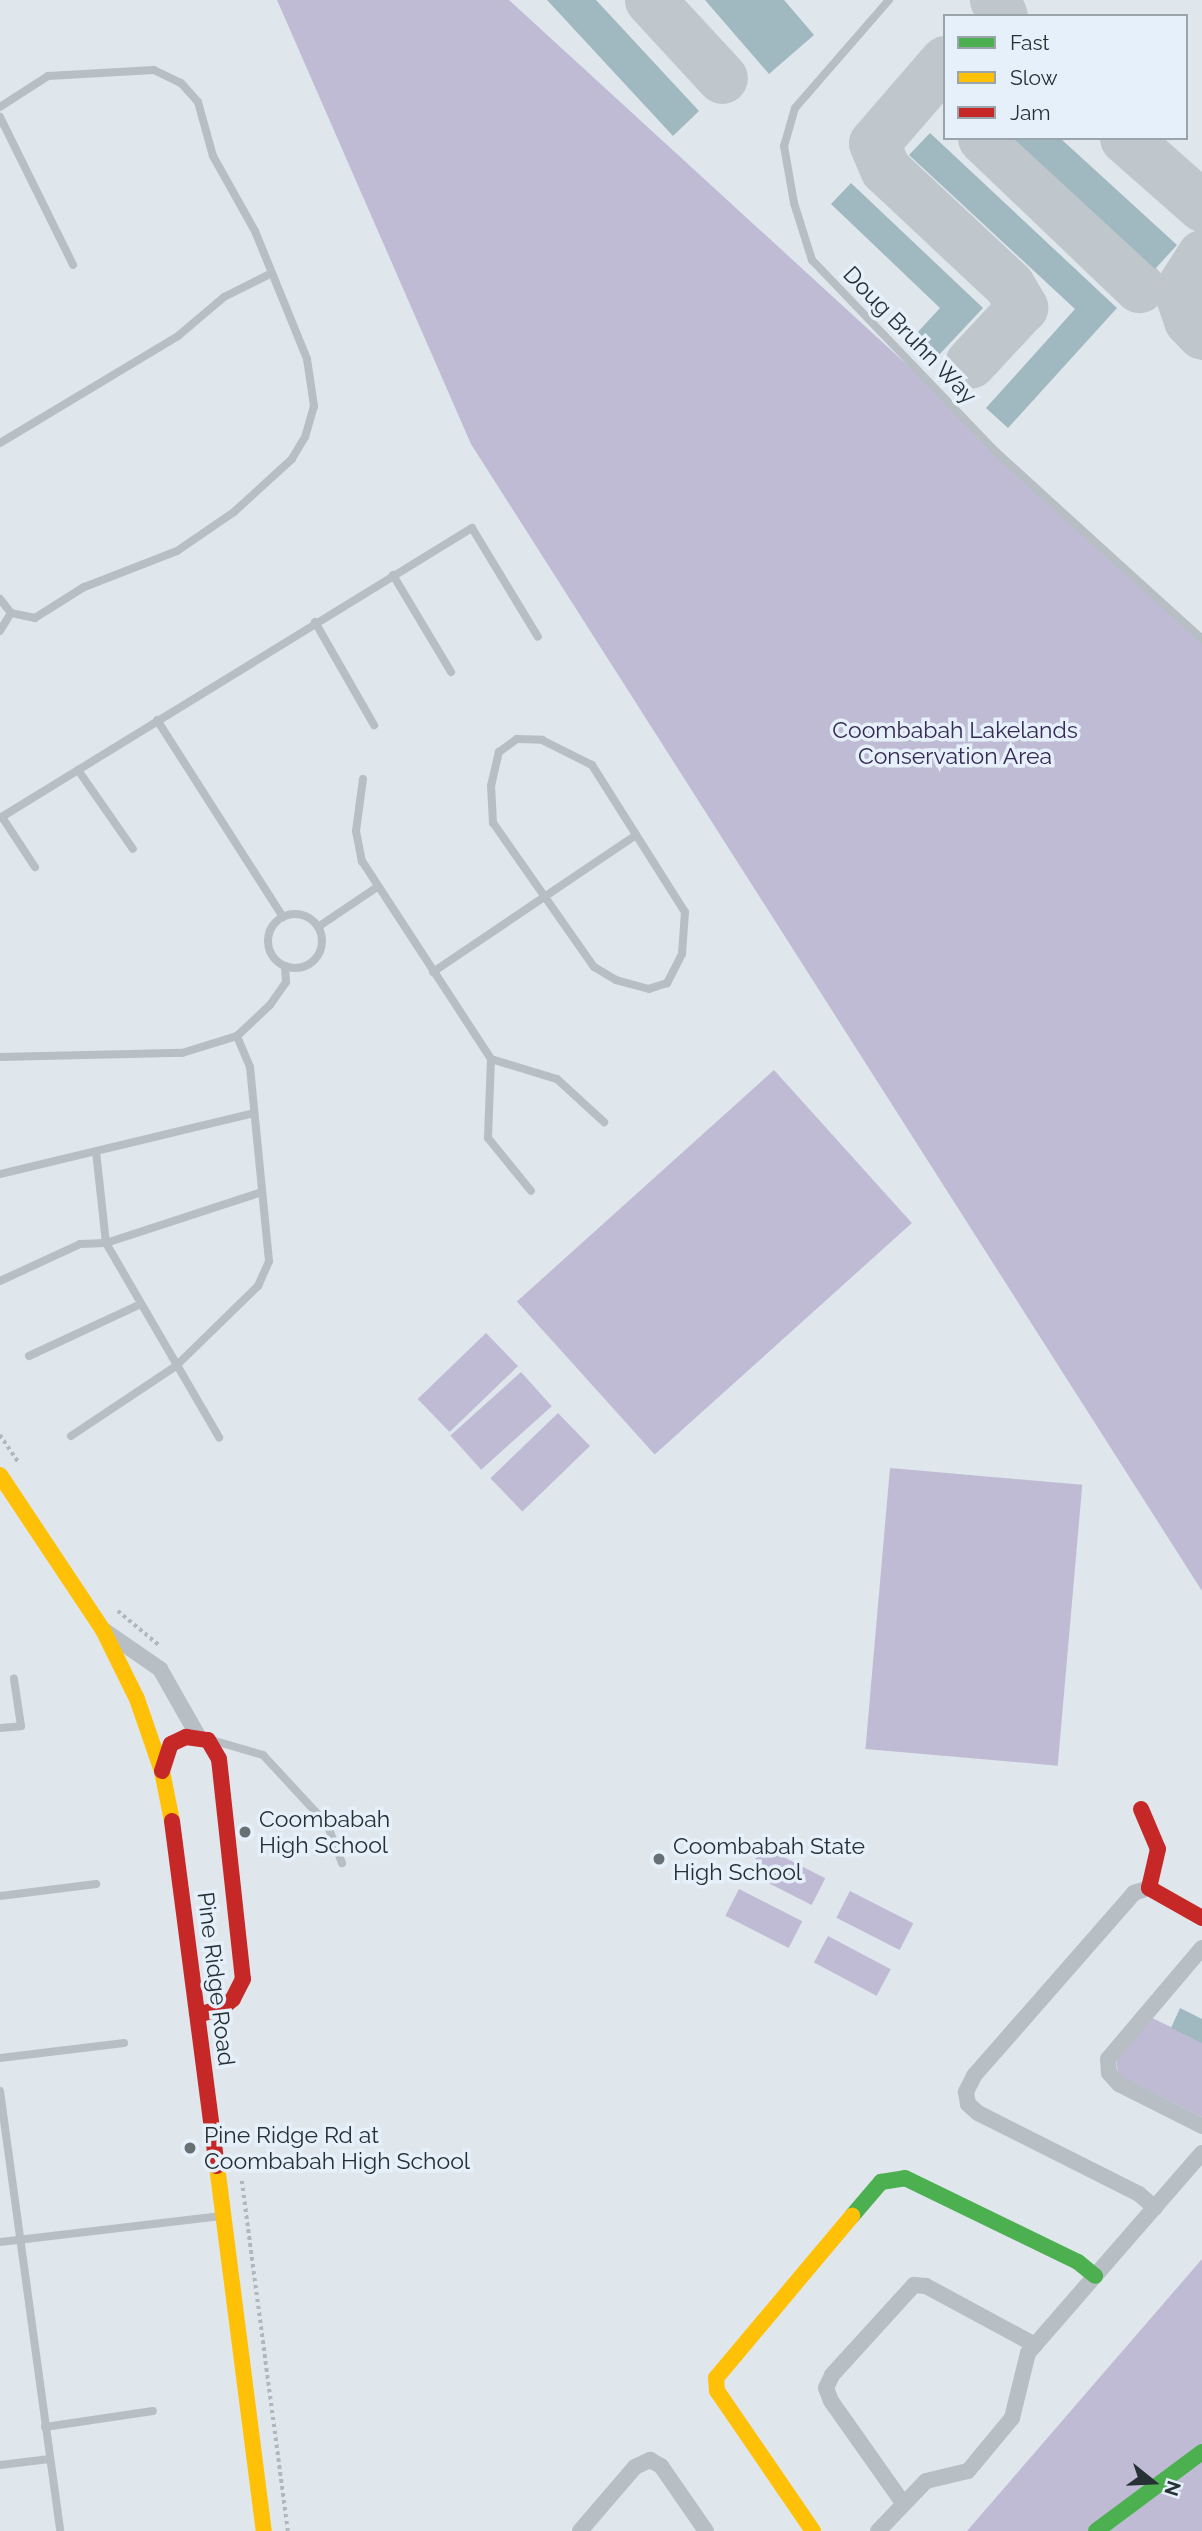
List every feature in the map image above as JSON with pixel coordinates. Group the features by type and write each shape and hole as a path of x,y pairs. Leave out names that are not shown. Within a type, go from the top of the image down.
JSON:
{"street":[{"name":"Pine Ridge Road","path":"0,1475 103,1630 137,1699 162,1771 198,2015 264,2531"},
{"path":"103,1630 160,1669 219,1759 243,1979 233,1999 222,2008 198,2015"},
{"path":"162,1771 171,1744 203,1738"},
{"path":"1141,1809 1158,1849 1149,1888"},
{"path":"1155,2208 1139,2194 978,2113 968,2104 966,2092 974,2076 1134,1893 1149,1888 1160,1891 1202,1918"},
{"path":"1202,1948 1113,2050 1108,2067 1119,2084 1202,2126"},
{"path":"878,2531 926,2481 968,2471 1013,2418 1021,2370 1035,2345 1202,2153"},
{"path":"813,2531 717,2391 716,2378 881,2182 905,2178 1078,2262 1095,2276"},
{"path":"903,2503 831,2401 826,2388 832,2375 914,2285 926,2287 1035,2345"},
{"path":"1096,2531 1202,2452"},
{"path":"580,2531 635,2467 650,2460 661,2466 706,2531"}],"lane":[{"name":"Doug Bruhn Way","path":"889,0 795,108 784,146 794,203 812,260 997,453 1202,639"},
{"path":"0,107 48,76 154,70 181,83 198,102 213,156 255,230 270,274 307,359 314,406 305,437 292,459 234,512 177,551 84,587 35,618 10,613 0,599"},
{"path":"0,117 73,265"},
{"path":"0,443 178,336 224,297 270,274"},
{"path":"35,867 1,818 472,527 538,637"},
{"path":"393,575 451,672"},
{"path":"0,631 10,613"},
{"path":"315,622 374,725"},
{"path":"157,720 283,916"},
{"path":"517,739 542,740 592,765 685,912 682,954 667,983 649,989 616,980 594,967 545,897 493,823 491,786 499,752 517,739"},
{"path":"78,769 133,849"},
{"path":"363,779 356,831 362,861 491,1059 488,1138 530,1191"},
{"path":"433,972 636,835"},
{"path":"318,927 377,887"},
{"path":"0,1057 182,1053 237,1037 270,1005 286,982 285,966 268,945 271,928 283,916 302,915 318,927 322,943 312,962 285,966"},
{"path":"71,1436 176,1366 258,1286 269,1261 250,1067 237,1037"},
{"path":"491,1059 557,1079 604,1122"},
{"path":"0,1174 254,1113"},
{"path":"96,1151 106,1243 219,1437"},
{"path":"0,1281 80,1244 106,1243 262,1192"},
{"path":"29,1356 141,1304"},
{"path":"0,1728 21,1726 14,1679"},
{"path":"203,1738 262,1755 327,1824 342,1863"},
{"path":"0,1896 96,1884"},
{"path":"0,2058 124,2043"},
{"path":"0,2091 18,2240 60,2531"},
{"path":"0,2242 224,2216"},
{"path":"45,2427 153,2411"},
{"path":"0,2465 50,2459"}],"green space":[{"name":"Coombabah Lakelands Conservation Area","path":"277,0 509,0 1202,635 1202,1591 471,444"},
{"path":"774,1070 912,1223 655,1455 517,1302"},
{"path":"486,1333 518,1366 450,1432 418,1399"},
{"path":"521,1372 552,1406 481,1470 450,1436"},
{"path":"558,1413 590,1446 522,1511 490,1478"},
{"path":"890,1468 1082,1485 1058,1766 865,1749"},
{"path":"762,1846 825,1878 812,1905 748,1873"},
{"path":"739,1889 802,1921 789,1948 725,1916"},
{"path":"850,1891 913,1923 900,1950 836,1918"},
{"path":"828,1936 891,1969 877,1996 814,1962"},
{"path":"1150,2017 1202,2042 1202,2117 1118,2075 1116,2057"},
{"path":"1202,2259 1202,2531 967,2531"}],"building":[{"path":"547,0 596,0 699,111 673,136"},
{"path":"705,0 784,0 814,35 769,74"},
{"path":"930,133 1117,308 1008,428 986,408 1075,309 909,155"},
{"path":"1015,140 1062,140 1177,245 1155,269"},
{"path":"851,183 983,308 937,357 915,335 940,308 831,204"},
{"path":"1180,2008 1202,2019 1202,2043 1171,2028"}],"taxiway":[{"path":"650,0 722,78"},
{"path":"995,0 1001,14"},
{"path":"943,63 874,143 885,169 1009,285 1022,307 970,363"},
{"path":"985,140 1139,287"},
{"path":"1127,140 1202,206"},
{"path":"1202,255 1179,291 1189,320 1202,334"}],"traffic: fast":[{"path":"852,2216 881,2182 905,2178 1078,2262 1095,2276"},
{"path":"1096,2531 1202,2452"}],"traffic: slow":[{"path":"0,1475 103,1630 137,1699 162,1771 172,1821"},
{"path":"217,2166 264,2531"},
{"path":"813,2531 717,2391 716,2378 852,2216"}],"traffic: jam":[{"path":"162,1771 171,1744 186,1737 208,1740 219,1759 243,1979 233,1999 222,2008 198,2015"},
{"path":"1141,1809 1158,1849 1149,1888 1202,1918"},
{"path":"172,1821 217,2166"}],"place":[{"name":"Coombabah High School","path":"245,1832"},
{"name":"Coombabah State High School","path":"659,1859"},
{"name":"Pine Ridge Rd at Coombabah High School","path":"190,2148"}]}
